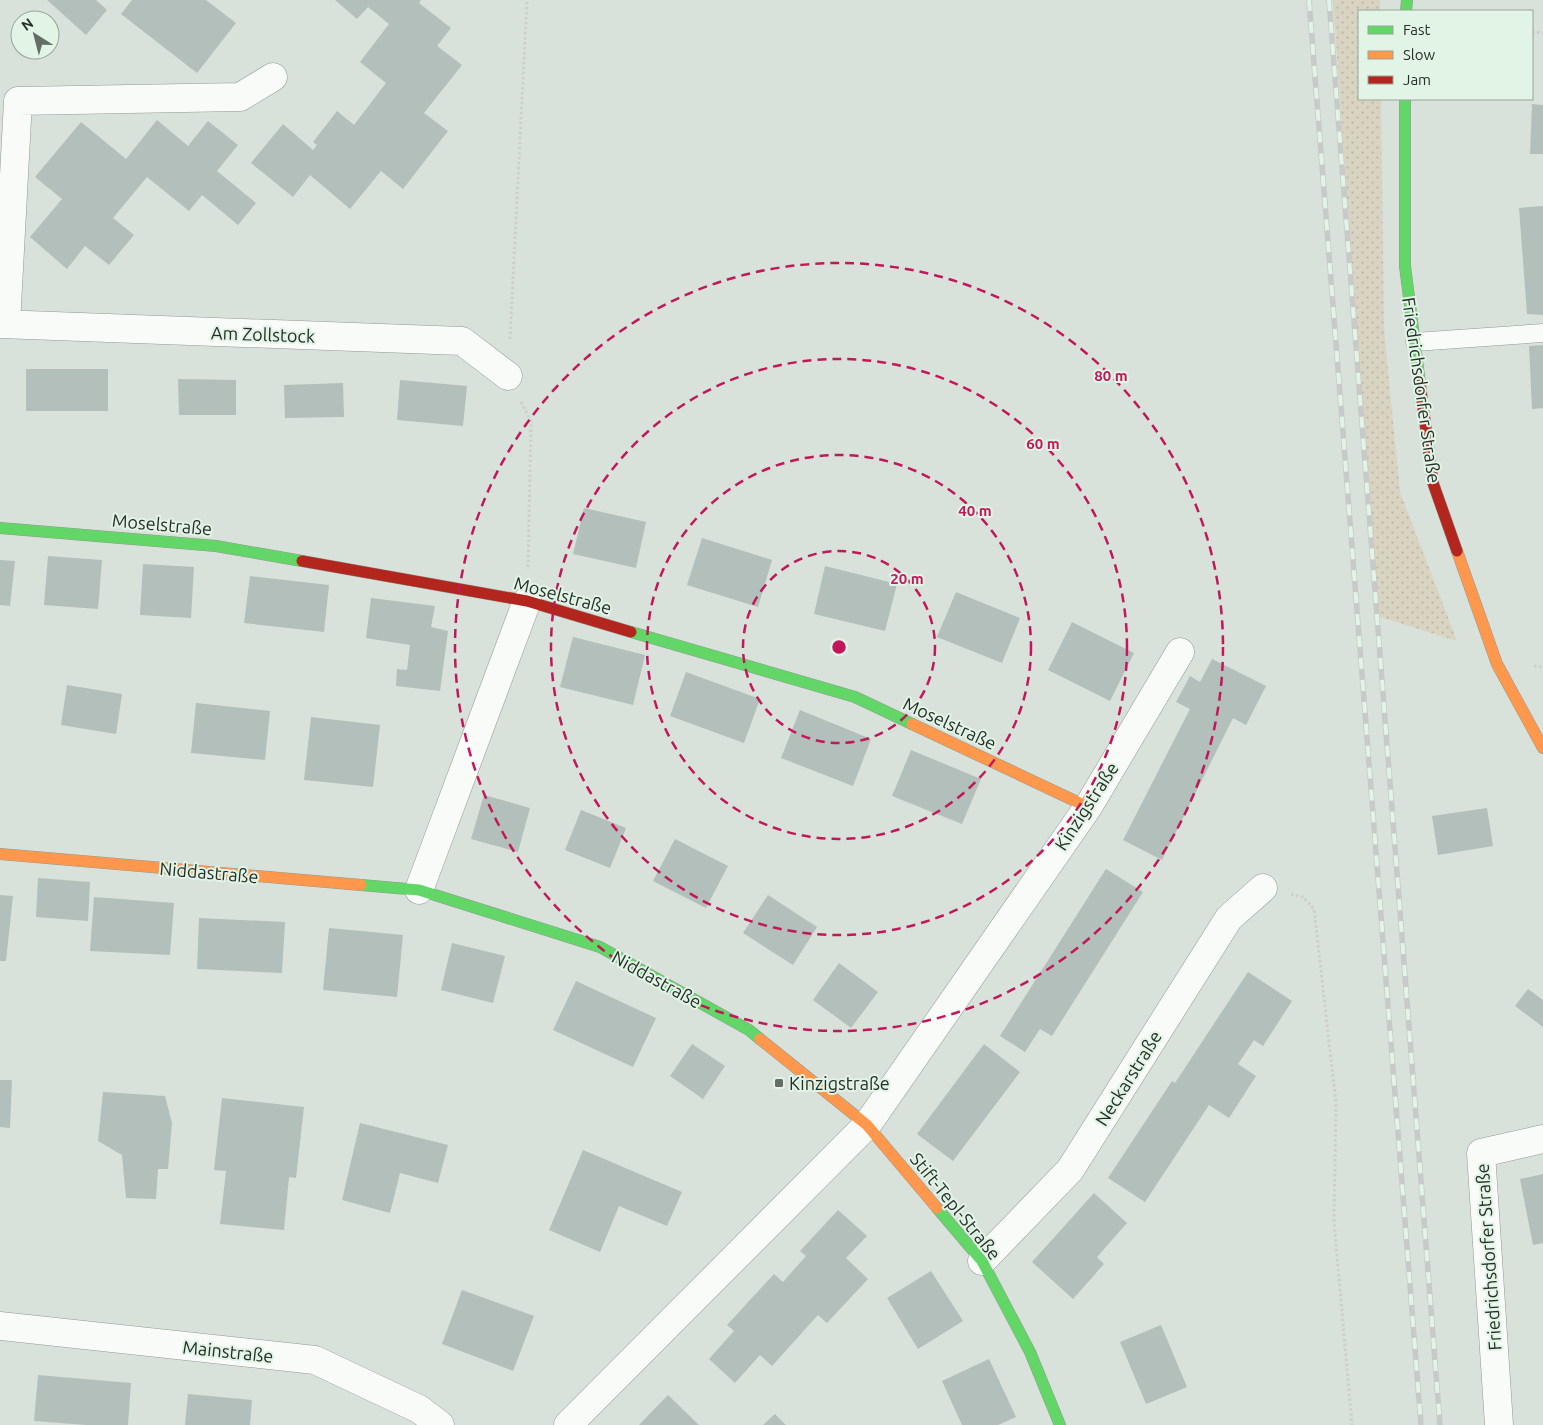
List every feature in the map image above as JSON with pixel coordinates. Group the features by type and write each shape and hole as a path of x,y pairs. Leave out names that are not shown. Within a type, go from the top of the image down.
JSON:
{"street":[{"name":"Am Zollstock","path":"273,77 240,97 18,101 3,324 462,341 508,376"},
{"name":"Friedrichsdorfer Straße","path":"1405,100 1405,266 1433,483 1497,664 1543,748"},
{"name":"Moselstraße","path":"0,528 216,546 527,601 855,697 1088,807"},
{"path":"418,890 527,601"},
{"name":"Kinzigstraße","path":"568,1425 867,1125 1088,807 1180,652"},
{"name":"Niddastraße","path":"0,854 418,890 600,947 749,1030 867,1125"},
{"name":"Neckarstraße","path":"982,1260 1070,1170 1229,918 1263,888"},
{"name":"Stift-Tepl-Straße","path":"867,1125 982,1260 1030,1352 1058,1425"},
{"name":"Friedrichsdorfer Straße","path":"1499,1425 1481,1153 1543,1139"},
{"name":"Mainstraße","path":"0,1326 315,1360 419,1409 440,1425"}],"lane":[{"path":"1415,342 1543,333"}],"path":[{"path":"526,0 508,376 531,420 527,601"},
{"path":"1263,888 1303,897 1314,909 1336,1103 1334,1221 1352,1425"}],"shaded area":[{"path":"1333,0 1380,0 1380,10 1358,10 1358,100 1381,100 1384,330 1400,492 1457,641 1377,616"}],"building":[{"path":"47,0 96,0 107,10 86,35"},
{"path":"132,0 206,0 236,23 197,73 121,14"},
{"path":"335,0 421,0 419,3 451,28 437,46 462,65 424,113 448,131 403,189 381,171 350,209 310,175 293,197 251,163 283,124 313,150 317,145 313,142 337,111 354,125 386,83 360,62 389,24 368,7 357,19"},
{"path":"1532,104 1543,105 1543,154 1530,154"},
{"path":"157,120 188,146 208,121 238,145 217,171 256,203 238,225 202,195 189,211 147,177 113,218 134,235 109,265 85,246 67,269 30,237 62,199 35,177 81,122 126,159"},
{"path":"1543,206 1543,315 1527,314 1519,208"},
{"path":"1543,345 1543,408 1532,409 1529,346"},
{"path":"26,369 108,369 108,411 26,411"},
{"path":"178,379 236,380 236,415 179,415"},
{"path":"400,380 467,386 463,426 397,420"},
{"path":"343,383 344,417 285,418 284,385"},
{"path":"584,508 646,522 636,568 573,554"},
{"path":"702,538 772,560 758,607 687,585"},
{"path":"48,556 102,560 98,609 44,605"},
{"path":"0,560 15,561 10,606 0,605"},
{"path":"143,564 194,567 191,618 140,615"},
{"path":"825,566 897,584 885,631 814,614"},
{"path":"250,576 329,585 324,632 244,623"},
{"path":"956,592 1020,618 1002,663 937,637"},
{"path":"371,598 435,606 431,627 448,631 440,691 396,686 397,669 407,670 410,645 366,638"},
{"path":"1072,622 1134,653 1110,701 1048,670"},
{"path":"573,637 645,655 633,705 560,687"},
{"path":"1212,659 1266,686 1246,725 1233,718 1162,860 1123,840 1190,709 1176,702 1190,676 1200,682"},
{"path":"686,672 760,699 744,743 670,716"},
{"path":"67,685 122,694 116,734 61,725"},
{"path":"196,703 270,711 265,760 191,753"},
{"path":"800,710 871,739 853,786 781,758"},
{"path":"311,717 380,725 373,787 304,780"},
{"path":"911,750 981,779 962,824 892,796"},
{"path":"484,795 530,808 518,852 471,839"},
{"path":"1487,808 1493,846 1438,855 1432,816"},
{"path":"581,810 626,828 610,868 565,850"},
{"path":"675,839 728,866 706,908 653,881"},
{"path":"1106,869 1143,892 1052,1036 1040,1029 1025,1052 1000,1036"},
{"path":"38,878 90,882 88,921 36,917"},
{"path":"0,895 13,896 6,961 0,961"},
{"path":"768,895 817,927 793,965 743,933"},
{"path":"94,897 174,903 170,955 90,951"},
{"path":"199,918 285,922 282,973 197,969"},
{"path":"329,928 403,935 397,997 323,990"},
{"path":"452,943 505,956 493,1003 441,990"},
{"path":"839,963 878,992 851,1028 813,1000"},
{"path":"1248,972 1292,1001 1263,1046 1254,1040 1238,1064 1256,1076 1229,1118 1209,1105 1145,1202 1108,1178 1172,1081 1175,1083"},
{"path":"576,981 656,1018 633,1067 553,1030"},
{"path":"1528,989 1543,1000 1543,1027 1515,1006"},
{"path":"692,1044 725,1066 703,1099 670,1076"},
{"path":"984,1044 1020,1072 953,1161 917,1134"},
{"path":"0,1080 12,1080 10,1128 0,1127"},
{"path":"103,1092 165,1096 172,1123 168,1169 158,1169 156,1199 126,1198 122,1155 98,1141"},
{"path":"222,1098 304,1107 296,1178 289,1177 284,1230 220,1224 226,1171 214,1170"},
{"path":"360,1123 448,1145 438,1183 400,1173 390,1213 342,1200"},
{"path":"583,1150 682,1192 667,1226 619,1206 600,1252 549,1230"},
{"path":"1543,1174 1543,1243 1533,1245 1520,1179"},
{"path":"1094,1193 1127,1223 1097,1257 1104,1264 1073,1299 1032,1262"},
{"path":"838,1210 867,1236 846,1258 868,1279 827,1323 818,1315 772,1366 760,1355 735,1383 709,1359 734,1331 727,1325 774,1274 783,1282 806,1256 800,1251"},
{"path":"931,1271 963,1321 918,1349 887,1298"},
{"path":"462,1290 534,1316 513,1371 442,1344"},
{"path":"1161,1325 1187,1387 1146,1404 1120,1342"},
{"path":"989,1359 1016,1417 998,1425 962,1425 942,1381"},
{"path":"38,1375 131,1383 128,1425 86,1425 34,1421"},
{"path":"188,1394 252,1400 250,1425 185,1425"},
{"path":"668,1395 699,1425 639,1425"},
{"path":"775,1414 786,1425 763,1425"}],"railway":[{"path":"1309,0 1421,1425"},
{"path":"1329,0 1440,1425"}],"traffic: fast":[{"path":"1406,10 1407,0"},
{"path":"1405,100 1405,266 1420,384"},
{"path":"0,528 216,546 302,561"},
{"path":"631,632 855,697 912,724"},
{"path":"361,885 419,890 600,947 749,1030 760,1039"},
{"path":"937,1208 982,1261 1030,1352 1060,1425"}],"traffic: slow":[{"path":"1457,551 1497,664 1543,748"},
{"path":"912,724 1088,807"},
{"path":"0,854 361,885"},
{"path":"760,1039 867,1125 937,1208"}],"traffic: jam":[{"path":"1420,384 1433,483 1457,551"},
{"path":"302,561 527,601 631,632"}],"place":[{"name":"Kinzigstraße","path":"779,1083"}]}
